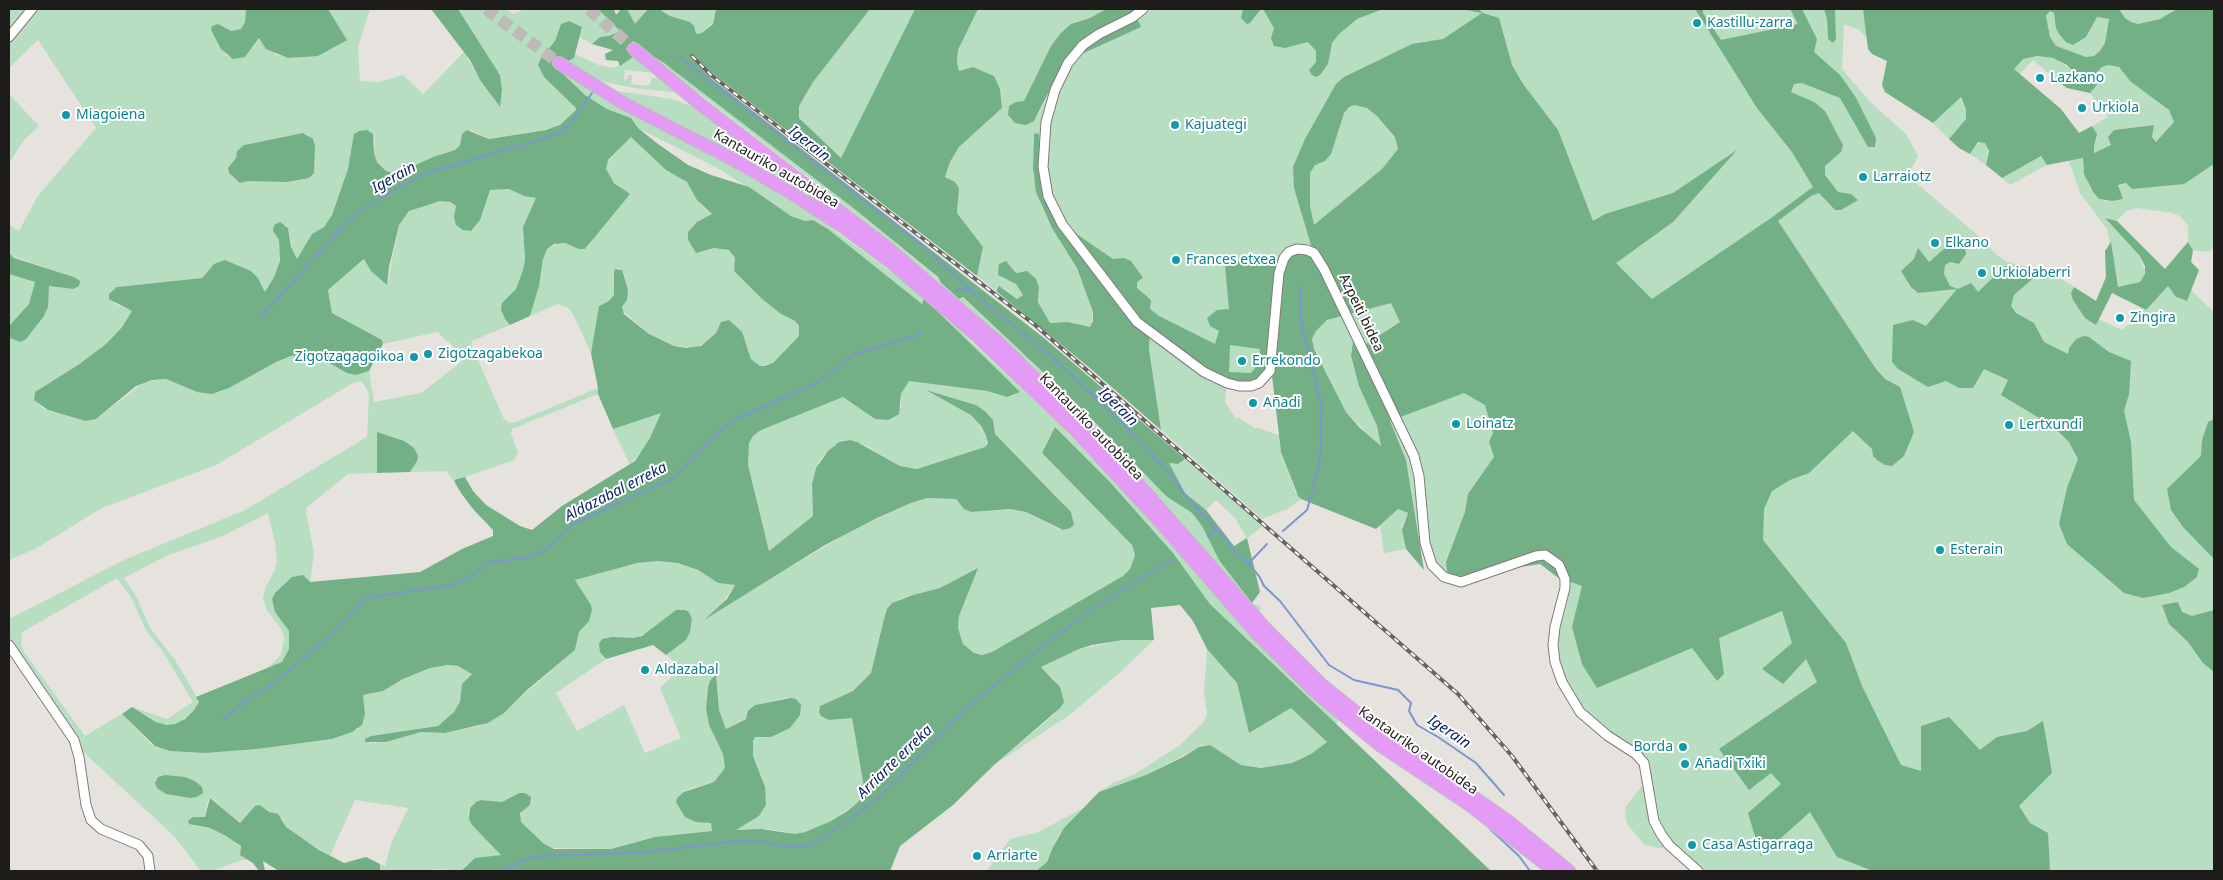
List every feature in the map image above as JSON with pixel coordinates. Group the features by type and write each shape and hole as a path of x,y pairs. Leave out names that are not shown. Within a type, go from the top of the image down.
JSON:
{"highway":[{"name":"Kantauriko autobidea","path":"634,49 700,104 888,248 998,342 1125,468 1266,629 1322,685 1388,738 1508,821 1569,871"},
{"name":"Kantauriko autobidea","path":"559,64 617,100 736,161 791,193 842,226 893,264 990,348 1075,430 1162,524 1256,633 1301,679 1381,746 1495,823 1554,871"}],"main road":[{"path":"9,37 32,9"},
{"name":"Azpeiti bidea","path":"1143,9 1083,45 1068,63 1055,90 1046,122 1044,170 1048,196 1062,224 1137,322 1204,372 1227,383 1241,386 1259,383 1270,371 1279,272 1284,258 1291,251 1299,249 1307,250 1316,256 1414,456 1419,476 1425,543 1432,565 1444,577 1461,582 1536,556 1546,555 1558,565 1565,579 1565,588 1555,628 1553,645 1555,662 1562,682 1580,712 1608,736 1636,754 1644,763 1654,821 1669,845 1698,871"},
{"path":"9,645 74,740 79,757 87,810 92,820 101,829 139,845 148,856 150,871"}],"green space":[{"path":"9,9 246,9 245,22 241,29 231,31 221,26 212,33 227,56 245,57 260,38 276,55 292,58 311,56 347,40 328,9 370,9 358,47 360,81 379,82 403,75 423,94 464,52 480,80 499,106 502,90 500,75 458,9 506,9 513,14 522,9 598,9 620,31 609,36 600,37 592,44 579,37 582,27 566,21 560,27 555,41 541,58 539,68 544,77 571,102 576,110 565,122 555,128 489,139 471,130 461,138 460,145 455,150 433,157 396,174 386,171 377,162 374,153 375,139 370,131 354,134 353,151 332,215 324,227 312,234 297,259 293,255 289,231 286,225 273,231 279,240 280,261 274,277 265,292 261,283 251,271 233,263 214,264 202,278 117,287 115,304 133,311 122,326 106,344 78,365 35,392 33,398 43,408 52,412 96,419 144,382 166,379 197,392 220,392 276,362 291,356 304,354 319,357 356,375 369,371 374,402 421,393 466,358 437,332 383,344 382,340 332,313 328,290 365,259 367,265 387,285 399,225 409,211 445,200 456,206 454,217 476,226 490,190 502,189 513,190 529,197 537,198 523,227 525,260 523,270 516,290 503,303 502,314 510,325 472,341 471,344 504,419 509,423 516,422 598,388 598,394 512,429 511,433 518,453 514,460 454,481 446,471 410,472 413,469 377,432 377,473 348,474 307,507 306,513 314,552 310,582 289,580 286,583 277,615 289,631 289,649 285,659 273,667 268,668 281,655 284,639 282,630 267,610 263,599 277,560 268,513 223,536 166,556 124,578 137,598 150,628 175,660 198,699 198,705 180,722 171,725 161,724 132,707 167,719 193,702 163,652 146,630 131,597 117,578 22,632 21,644 24,652 85,736 122,714 151,744 170,751 205,753 257,749 332,739 358,729 365,714 363,695 383,691 403,679 430,668 448,665 458,666 472,674 462,684 460,702 454,712 438,726 371,736 369,743 386,742 421,732 445,733 479,726 498,717 575,650 579,632 586,624 591,605 575,580 637,562 678,563 698,570 718,583 735,585 721,605 750,591 851,531 911,503 927,498 956,499 971,512 1010,509 1026,512 1060,530 1064,504 995,434 993,420 986,412 976,405 930,391 967,411 976,419 987,440 985,447 917,469 900,466 865,445 845,440 833,446 820,460 816,468 812,484 813,516 769,551 748,465 749,443 760,430 843,397 875,419 893,419 901,406 901,394 909,381 987,391 1007,397 1020,392 969,344 945,317 1063,428 1171,543 1255,642 1300,687 1339,720 1336,724 1210,604 1173,553 1109,481 1055,427 1042,453 1132,545 1135,555 1130,569 1123,576 992,652 982,655 974,653 963,644 958,628 959,616 977,569 940,588 900,599 884,619 871,673 853,691 820,706 819,711 829,720 852,718 865,793 857,803 829,822 795,834 769,829 734,830 759,816 766,805 762,779 753,756 752,741 755,737 771,737 798,701 786,698 755,705 746,718 726,729 719,710 716,675 710,681 708,687 706,708 709,725 723,754 725,768 714,782 689,789 677,798 712,823 712,831 655,837 611,849 554,848 543,843 524,828 519,818 523,810 530,805 514,795 502,802 481,800 470,808 468,813 472,825 502,855 467,864 461,871 438,869 424,871 380,871 380,864 385,866 391,844 408,808 355,800 330,856 293,833 286,827 283,820 269,812 255,806 240,823 211,798 208,800 205,817 197,817 193,826 210,828 226,836 241,847 240,855 248,860 241,860 213,871 201,871 174,836 66,736 9,652 9,613 11,618 124,560 245,510 367,437 369,394 364,384 360,381 353,383 216,465 102,508 35,549 9,560 9,336 10,338 31,331 46,312 49,286 73,289 74,277 11,256 9,253 9,225 19,231 37,197 96,128 38,40 9,68","holes":["303,133 308,134 315,147 314,173 298,180 248,181 240,183 229,173 228,168 236,158 237,151 244,145","670,614 691,616 692,619 690,632 686,640 666,655 681,667 660,688 681,738 645,753 624,705 577,731 556,693 633,638 650,632"]},
{"path":"246,9 328,9 347,40 318,56 288,58 266,49 259,38 245,57 233,59 221,49 211,30 212,26 218,24 231,31 241,29 245,22"},
{"path":"431,9 458,9 500,75 502,90 500,107 480,80 470,60"},
{"path":"598,9 614,9 616,15 621,9 627,9 635,24 648,9 659,9 670,16 690,22 694,26 696,34 702,33 713,24 716,9 870,9 813,82 799,106 799,118 841,158 915,9 978,9 958,50 957,63 959,71 973,67 994,76 1000,89 1002,108 959,147 950,162 945,177 955,182 959,188 957,213 983,247 977,276 712,73 694,55 690,57 712,79 1044,338 1185,459 1178,464 1169,463 1185,493 1206,510 1234,546 1247,538 1260,592 1252,603 1219,560 1202,526 1192,513 1166,496 1083,410 963,297 959,299 941,283 938,277 852,207 664,63 643,50 620,66 618,61 606,60 605,54 613,50 592,44 600,37 609,36 620,31"},
{"path":"627,9 648,9 635,25"},
{"path":"659,9 716,9 713,23 702,33 696,34 690,22 670,16"},
{"path":"870,9 915,9 841,158 799,118 799,106 813,82"},
{"path":"978,9 1106,9 1090,18 1076,22 1051,46 1024,101 1016,102 1009,106 1037,117 1064,62 1139,22 1134,11 1136,9 1791,9 1817,39 1802,9 1824,9 1827,19 1828,39 1833,43 1836,39 1835,9 1863,9 1868,40 1859,30 1844,24 1842,69 1870,102 1906,134 1918,156 1908,176 1975,233 1998,256 2008,262 2052,273 2074,287 2071,293 2090,315 2122,330 2139,316 2168,286 2176,297 2186,301 2191,290 2214,312 2214,871 1704,871 1679,847 1657,848 1644,844 1627,824 1625,813 1626,806 1646,781 1648,770 1580,706 1566,683 1559,659 1559,633 1570,592 1570,577 1557,559 1462,579 1448,577 1421,549 1406,460 1389,421 1400,417 1364,346 1357,350 1353,343 1351,356 1353,366 1377,426 1381,447 1346,412 1312,344 1316,331 1325,322 1333,318 1326,267 1271,367 1227,383 1225,402 1236,419 1238,417 1256,429 1279,435 1281,452 1295,491 1301,499 1287,509 1262,519 1161,430 1149,349 1150,332 1049,209 1039,176 1039,135 1034,134 1033,176 1042,207 1077,268 1093,312 1092,324 1090,327 1068,322 1050,323 1038,302 1039,292 1023,271 1016,273 1006,261 999,265 1002,278 1013,282 1020,288 1023,292 1022,298 1017,299 1003,288 995,289 996,291 977,276 983,247 957,213 959,188 955,182 945,177 950,162 959,147 1002,108 1000,89 992,75 973,67 959,71 957,63 958,50"},
{"path":"1106,9 1136,9 1134,11 1141,27 1064,62 1034,121 1026,125 1015,123 1008,115 1009,106 1016,102 1024,101 1051,46 1061,33 1071,24 1090,18"},
{"path":"1243,9 1261,9 1250,23 1247,24 1241,18"},
{"path":"1263,9 1383,9 1357,19 1339,34 1332,43 1328,64 1320,75 1316,77 1309,70 1316,62 1316,51 1308,42 1285,48 1274,46 1271,38 1274,28"},
{"path":"1461,9 1478,9 1483,13 1499,18 1512,65 1523,84 1558,130 1593,221 1605,214 1673,193 1737,150 1673,222 1616,263 1652,299 1813,187 1792,152 1757,108 1695,9 1703,9 1703,13 1721,40 1798,24 1790,9 1802,9 1817,39 1814,52 1840,75 1855,96 1876,138 1875,147 1868,147 1840,98 1802,83 1794,84 1791,92 1814,102 1825,111 1843,145 1841,152 1825,166 1825,175 1838,192 1851,194 1858,200 1841,210 1835,210 1819,193 1811,196 1778,221 1876,369 1885,379 1900,387 1914,432 1904,456 1892,466 1885,465 1877,460 1873,456 1872,449 1853,431 1809,473 1790,480 1772,491 1764,509 1763,540 1846,643 1862,686 1901,765 1921,771 1921,726 1949,717 1980,750 1997,737 2027,731 2043,721 2052,773 2019,806 2030,823 2048,833 2050,871 1873,871 1837,857 1810,812 1761,856 1748,813 1781,784 1771,773 1749,790 1719,749 1817,682 1806,659 1783,684 1762,669 1792,643 1782,611 1719,638 1724,674 1717,681 1692,648 1597,688 1582,664 1572,627 1582,586 1557,577 1540,564 1460,576 1448,573 1446,562 1465,512 1468,494 1494,457 1489,442 1493,433 1485,405 1464,393 1390,421 1406,460 1424,570 1406,549 1402,530 1408,513 1398,509 1376,529 1301,499 1298,496 1281,452 1271,367 1262,381 1230,384 1150,333 1149,349 1161,430 1091,369 996,291 999,286 1017,299 1023,295 1016,284 998,275 999,264 1006,261 1016,273 1027,271 1036,279 1039,287 1038,302 1050,323 1068,322 1090,327 1093,321 1093,312 1077,268 1052,228 1036,192 1033,169 1034,134 1037,133 1039,135 1041,187 1053,216 1113,259 1124,258 1131,261 1143,278 1137,282 1137,288 1151,300 1150,309 1159,316 1215,344 1219,331 1210,326 1207,318 1217,310 1229,309 1225,266 1255,255 1275,260 1289,258 1287,254 1313,252 1294,188 1293,167 1305,139 1336,84 1344,77 1412,44 1443,39 1482,13","holes":["1354,105 1367,108 1377,116 1395,137 1398,149 1382,169 1314,225 1310,206 1310,173 1315,165 1325,161 1331,154 1344,113 1349,107","1391,303 1400,322 1357,350 1353,342 1351,356 1359,386 1377,426 1381,446 1359,427 1346,412 1314,349 1312,339 1316,331 1327,320","1230,345 1260,349 1259,363 1251,373 1229,372"]},
{"path":"1824,9 1835,9 1836,39 1833,43 1828,39 1827,19"},
{"path":"1863,9 2119,9 2125,18 2138,24 2160,19 2177,9 2214,9 2214,164 2184,184 2132,189 2126,183 2118,185 2123,199 2112,201 2099,199 2093,192 2084,174 2083,158 2047,165 2041,156 2002,178 1986,165 1989,151 1985,143 1978,142 1970,154 1959,148 1949,139 1966,119 1966,109 1961,97 1933,123 1885,92 1882,85 1887,61 1872,54 1868,49","holes":["2050,11 2054,13 2056,28 2059,34 2066,42 2073,45 2086,37 2097,17 2109,19 2105,43 2100,51 2094,56 2086,57 2056,46 2050,37 2046,16","2037,56 2053,58 2067,65 2074,72 2060,83 2067,88 2090,93 2097,85 2092,77 2102,67 2108,65 2119,67 2130,81 2169,110 2174,122 2156,142 2152,137 2154,125 2114,130 2108,137 2111,145 2094,153 2097,134 2092,126 2079,133 2061,109 2014,69 2023,59"]},
{"path":"2119,9 2177,9 2160,19 2138,24 2125,18"},
{"path":"2052,10 2055,21 2086,37 2097,17 2109,19 2105,43 2100,51 2094,56 2086,57 2056,47 2050,37 2046,16"},
{"path":"569,21 582,27 574,58 557,68 585,95 607,109 631,118 638,128 688,165 711,175 749,187 791,216 805,221 813,220 828,229 922,304 924,298 1020,392 1007,397 987,391 909,381 901,394 899,414 889,420 875,419 843,397 761,430 753,436 749,443 748,465 769,551 813,516 812,484 816,468 828,451 839,442 850,440 857,442 900,466 917,469 985,447 988,443 986,436 981,426 971,415 926,390 976,405 986,412 993,420 995,434 1071,512 1074,525 1063,530 1026,512 1010,509 971,512 964,509 956,499 927,498 875,519 825,545 704,620 727,599 735,585 718,583 698,570 678,563 657,561 637,563 575,580 591,605 592,610 589,621 579,632 575,650 527,690 504,713 488,723 445,733 421,732 386,742 365,742 365,739 371,736 438,726 454,712 460,702 462,684 472,674 458,666 448,665 430,668 403,679 383,691 363,695 365,714 362,725 352,732 332,739 257,749 205,753 170,751 155,746 122,714 132,707 156,722 167,725 175,724 185,719 194,710 199,702 196,697 282,662 289,649 289,631 275,612 272,599 275,593 292,577 303,575 310,582 420,572 462,549 493,536 493,530 461,493 454,481 457,479 465,477 473,491 486,505 520,526 532,530 562,506 635,461 650,438 661,413 613,429 598,394 591,353 599,306 609,301 614,295 615,269 622,270 628,290 627,300 622,307 624,314 649,334 674,346 686,348 701,346 716,333 721,322 729,320 742,332 751,359 760,366 764,366 773,363 799,336 799,326 795,321 781,314 762,299 734,271 735,258 729,250 714,248 696,253 688,240 688,232 697,222 712,214 697,200 687,182 666,170 631,137 608,160 606,169 614,183 630,194 585,249 579,249 565,243 554,244 547,249 530,316 510,325 501,310 502,303 516,289 523,270 525,260 523,227 536,198 524,196 509,189 490,190 480,220 471,231 463,230 456,225 454,217 456,206 450,202 440,201 409,211 399,225 389,267 387,285 371,271 364,259 328,290 332,313 382,340 383,344 369,371 356,375 347,373 319,357 304,354 291,356 276,362 229,388 212,394 197,392 166,379 152,380 136,386 96,419 86,421 48,410 34,400 35,392 78,365 106,344 122,327 132,311 109,299 109,294 117,287 202,278 214,264 225,260 251,271 258,278 265,292 274,277 280,261 279,240 273,231 274,225 280,222 288,228 291,247 297,259 312,234 324,227 332,215 348,169 354,134 359,131 367,130 373,134 374,153 377,162 386,171 396,174 433,157 455,150 460,145 462,134 467,130 489,139 546,130 560,125 576,110 575,107 544,77 538,65 541,58 555,41 561,24"},
{"path":"643,50 673,69 841,198 938,278 941,283 856,214"},
{"path":"575,54 599,65 614,68 634,56 654,73 625,70 624,79 627,80 628,75 632,75 631,84 649,86 652,78 658,78 678,93 634,88 600,81 567,64 574,58"},
{"path":"2032,56 2058,60 2075,72 2060,83 2033,60 2019,75 2013,69 2023,59"},
{"path":"2108,65 2121,68 2130,81 2158,100 2175,118 2173,124 2158,141 2154,141 2152,137 2153,125 2114,130 2109,141 2112,145 2094,153 2097,138 2092,126 2108,117 2090,93 2097,85 2092,77 2102,67"},
{"path":"558,69 600,97 738,169 815,216 909,285 924,298 922,304 821,224 813,220 805,221 791,216 721,170 638,128 631,118 607,109 585,95"},
{"path":"610,90 672,99 697,108 858,230"},
{"path":"9,94 39,126 25,139 9,163"},
{"path":"1960,97 1966,109 1966,119 1949,139 1933,123"},
{"path":"303,133 313,139 315,147 314,173 309,178 286,182 248,181 240,183 229,173 228,168 236,158 237,151 244,145"},
{"path":"631,136 666,170 687,182 702,206 712,214 697,222 688,232 688,240 696,253 714,248 729,250 735,258 734,271 762,299 781,314 795,321 799,326 799,336 773,363 760,366 755,363 751,359 748,348 720,324 716,333 708,341 695,348 674,346 649,334 623,311 622,307 627,300 622,270 618,268 614,273 614,295 609,301 599,306 591,353 573,314 568,308 558,304 530,316 547,249 559,243 572,244 583,250 588,247 623,190 610,178 606,164"},
{"path":"1979,142 1984,142 1988,148 1986,165 1970,154"},
{"path":"2041,156 2047,165 2010,185 2002,178"},
{"path":"2083,158 2083,169 2090,188 2099,199 2107,201 2123,199 2118,186 2126,183 2132,189 2143,187 2214,164 2214,246 2210,252 2193,250 2188,242 2188,226 2181,217 2173,213 2137,208 2126,211 2117,221 2106,219 2139,255 2145,270 2144,277 2140,282 2118,288 2107,229 2080,193 2069,161"},
{"path":"2105,218 2117,221 2165,269 2188,242 2193,250 2191,262 2199,270 2187,301 2176,297 2168,286 2146,310 2112,293 2096,325 2085,318 2073,300 2071,293 2074,287 2096,301 2106,277 2105,251 2111,242 2118,287 2140,282 2145,274 2145,266 2139,255"},
{"path":"1960,235 1964,241 1966,254 1959,264 1950,262 1945,265 1944,274 1950,286 1958,289 1971,283 1978,292 2005,266 2038,274 2014,295 2011,306 2016,313 2034,323 2044,342 2068,354 2069,348 2076,339 2084,336 2089,337 2109,352 2131,361 2129,394 2124,411 2131,442 2134,500 2171,547 2199,569 2197,577 2184,587 2169,593 2143,598 2124,593 2067,544 2059,524 2067,488 2078,459 2069,442 2054,427 2001,395 2008,380 1984,369 1973,388 1959,388 1946,381 1928,387 1898,369 1892,362 1893,325 1913,320 1926,326 1957,289 1918,293 1911,287 1901,271 1914,259 1918,248 1929,262"},
{"path":"9,253 14,258 74,277 80,281 79,286 73,289 49,286 48,307 44,316 26,339 20,342 10,338 9,326 29,304 35,282 9,274"},
{"path":"9,274 35,282 29,304 9,326"},
{"path":"962,297 1083,410 1166,496 1192,513 1202,526 1222,563 1234,576 1252,603 1261,607 1259,613 1134,468 1070,402 959,299"},
{"path":"662,412 647,444 630,465 613,429"},
{"path":"2214,419 2214,559 2183,527 2171,510 2167,489 2201,456 2202,440 2208,422"},
{"path":"1055,427 1109,481 1173,553 1210,604 1491,871 1036,871 1047,862 1064,828 1099,792 1146,775 1199,747 1210,745 1241,765 1261,768 1292,763 1311,754 1327,742 1291,708 1249,733 1237,683 1207,649 1193,621 1180,605 1151,608 1154,640 1123,640 1092,645 1041,667 1060,687 1064,702 1060,708 994,765 953,805 900,846 890,871 461,871 475,858 501,855 472,825 469,819 470,808 481,800 502,802 519,793 525,793 531,797 530,805 520,813 521,822 543,843 554,849 611,849 655,837 712,831 711,823 696,822 685,817 676,802 677,798 684,792 714,782 725,768 723,754 709,725 706,708 708,687 716,674 719,710 726,729 746,719 748,711 755,705 791,698 796,699 801,705 800,715 790,728 771,737 755,737 753,741 753,756 765,787 766,805 759,816 736,830 761,829 795,834 829,822 846,812 865,793 852,718 829,720 821,716 819,712 820,706 853,691 871,673 887,609 892,603 940,588 978,568 959,616 958,628 963,644 974,653 982,655 992,652 1123,576 1130,569 1135,555 1132,545 1042,453"},
{"path":"377,432 404,441 414,448 418,456 410,472 377,473"},
{"path":"1185,459 1263,526 1247,538 1235,518 1216,500 1206,510 1185,493 1168,463 1178,464"},
{"path":"1398,509 1408,513 1402,526 1406,549 1384,553 1380,525"},
{"path":"2178,602 2182,612 2192,616 2214,610 2214,672 2203,663 2188,642 2169,624 2162,605"},
{"path":"676,610 689,612 692,619 690,632 686,640 666,655 653,645 606,659 600,652 599,644 602,639 642,636"},
{"path":"1123,640 1154,640 1116,676 1068,716 994,765 1055,714 1055,680 1041,667 1079,649"},
{"path":"1207,649 1237,683 1249,733 1291,708 1327,742 1311,754 1292,763 1261,768 1241,765 1219,751 1203,745 1146,775 1099,792 1113,783 1135,774 1180,745 1204,722 1207,713 1204,694"},
{"path":"165,775 185,777 195,781 202,787 203,793 197,797 190,798 166,794 157,788 155,783 158,777"},
{"path":"210,798 240,823 255,806 260,805 269,812 278,814 286,827 319,850 344,863 366,857 380,864 380,871 279,871 263,861 265,871 259,871 253,863 240,855 241,846 210,828 189,824 188,821 193,817 205,817"},
{"path":"1082,809 1058,836 1047,862 1036,871 987,871 1010,839 1036,833"}],"waterway":[{"name":"Igerain","path":"678,56 923,246 982,300 1052,357 1125,426 1171,475 1186,496 1223,536 1239,557 1246,561 1259,576 1264,586 1280,601 1329,665 1354,680 1398,690 1411,703 1409,711 1417,725 1476,763 1504,795"},
{"name":"Igerain","path":"261,317 347,222 367,206 424,174 561,133 570,124 592,93"},
{"path":"1283,531 1307,510 1319,467 1321,446 1320,400 1301,322 1301,287"},
{"path":"956,290 971,291"},
{"name":"Aldazabal erreka","path":"223,720 245,701 270,686 334,633 365,598 452,585 468,578 488,562 525,558 541,552 549,547 573,524 673,478 716,434 738,418 819,382 853,355 914,336 920,332"},
{"name":"Arriarte erreka","path":"1208,536 1216,530"},
{"path":"1248,564 1267,544"},
{"name":"Arriarte erreka","path":"500,871 527,859 541,856 646,852 738,841 757,841 790,847 808,846 817,842 880,797 961,713 1031,655 1092,609 1173,559"},
{"name":"Igerain","path":"1490,829 1519,856 1530,871"}],"tunnel":[{"path":"486,9 559,63"},
{"path":"589,9 634,49"}],"railway":[{"path":"692,56 711,75 1035,325 1458,694 1512,756 1597,871"}],"place":[{"name":"Kastillu-zarra","path":"1697,23"},
{"name":"Lazkano","path":"2040,78"},
{"name":"Urkiola","path":"2082,108"},
{"name":"Miagoiena","path":"66,115"},
{"name":"Kajuategi","path":"1175,125"},
{"name":"Larraiotz","path":"1863,177"},
{"name":"Elkano","path":"1935,243"},
{"name":"Frances etxea","path":"1176,260"},
{"name":"Urkiolaberri","path":"1982,273"},
{"name":"Zingira","path":"2120,318"},
{"name":"Zigotzagabekoa","path":"428,354"},
{"name":"Zigotzagagoikoa","path":"414,357"},
{"name":"Errekondo","path":"1242,361"},
{"name":"Añadi","path":"1253,403"},
{"name":"Loinatz","path":"1456,424"},
{"name":"Lertxundi","path":"2009,425"},
{"name":"Esterain","path":"1940,550"},
{"name":"Aldazabal","path":"645,670"},
{"name":"Borda","path":"1683,747"},
{"name":"Añadi Txiki","path":"1685,764"},
{"name":"Casa Astigarraga","path":"1692,845"},
{"name":"Arriarte","path":"977,856"}]}
